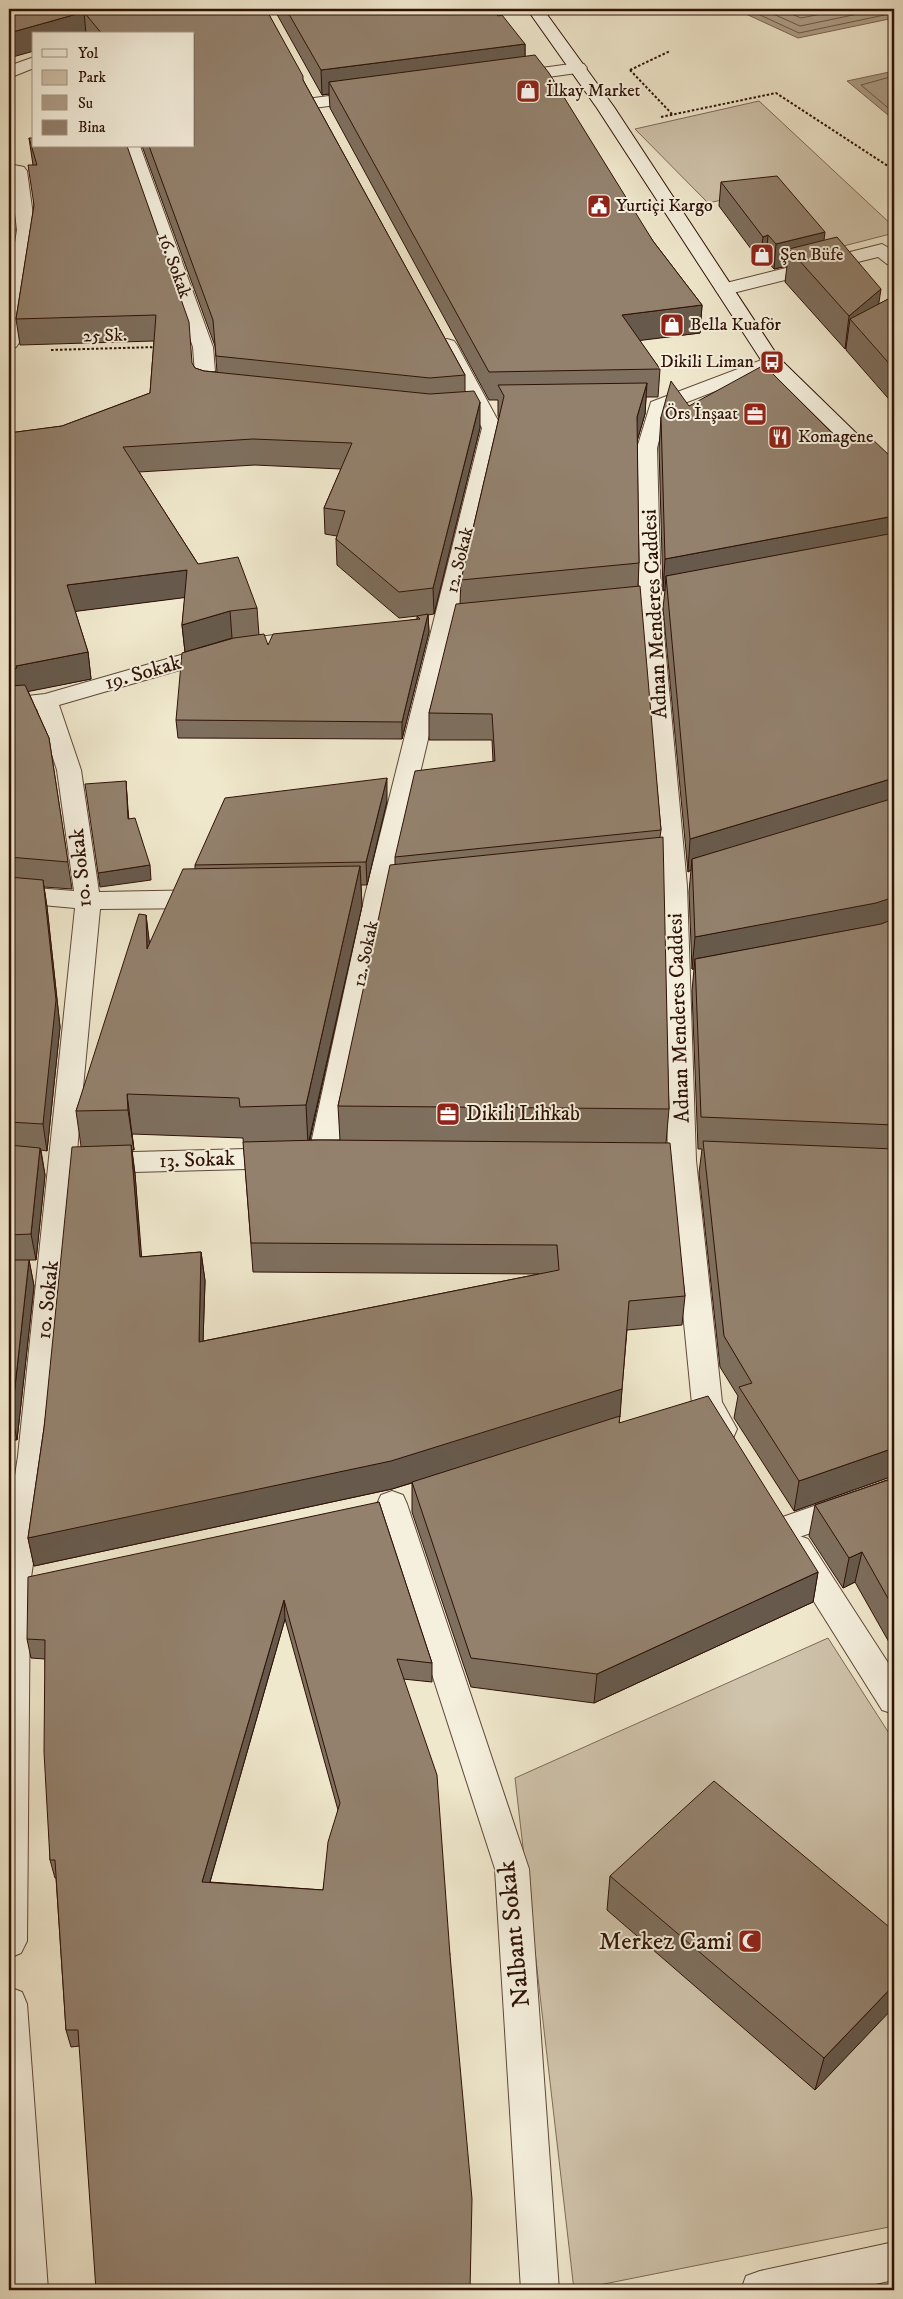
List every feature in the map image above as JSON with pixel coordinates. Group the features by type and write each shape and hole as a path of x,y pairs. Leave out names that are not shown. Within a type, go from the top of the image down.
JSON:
{"street":[{"path":"535,9 618,127 772,362 894,482"},
{"path":"500,78 578,68"},
{"path":"305,85 324,120"},
{"path":"314,103 382,94"},
{"name":"16. Sokak","path":"133,148 203,347 206,389 245,393"},
{"path":"9,343 26,230 14,170"},
{"path":"725,289 882,250 894,260"},
{"name":"12. Sokak","path":"322,1157 378,895 492,428 439,330"},
{"name":"Adnan Menderes Caddesi","path":"733,1446 693,1408 682,1160 687,981 674,875 650,601 648,406 772,362"},
{"name":"19. Sokak","path":"46,701 233,647 330,635"},
{"path":"9,705 46,701"},
{"name":"10. Sokak","path":"9,1941 11,1684 21,1454 50,1163 88,901 69,770 46,701"},
{"path":"9,894 88,901 233,898"},
{"name":"13. Sokak","path":"50,1163 351,1157"},
{"path":"653,1160 711,1162"},
{"path":"894,1490 779,1520 894,1700"},
{"name":"Nalbant Sokak","path":"392,1503 512,1869 540,2290"},
{"path":"14,1584 43,1578"},
{"path":"9,2004 29,2290"},
{"path":"760,2290 894,2260"}],"path":[{"path":"630,70 672,115"},
{"path":"618,127 776,92 894,170"},
{"name":"25 Sk.","path":"48,350 203,347"}],"green space":[{"path":"759,101 894,227 894,233 832,249 769,190 708,203 635,129"},
{"path":"828,1638 894,1741 894,2226 574,2290 515,1778"}],"water":[{"path":"735,9 894,9 894,18 798,38"},
{"path":"894,71 894,120 847,81"}],"building":[{"path":"9,9 117,9 118,11 137,11 136,9 142,9 183,12 202,9 266,9 465,375 430,378 216,356 213,320 150,148 195,148 195,32 100,32 84,12 9,33"},
{"path":"286,9 493,9 498,16 502,15 525,44 321,70"},
{"path":"535,55 549,73 653,241 702,305 622,315 660,369 489,372 329,82"},
{"path":"29,138 32,138 32,148 128,148 189,322 192,363 195,368 204,371 430,394 474,391 480,402 433,588 399,592 336,539 345,511 324,508 352,443 253,439 123,447 198,564 238,557 257,608 230,611 182,625 187,570 67,585 88,652 16,666 17,668 9,670 9,433 62,426 150,393 156,315 16,319 34,205 28,165 37,165"},
{"path":"777,176 825,232 776,244 768,235 763,237 721,182"},
{"path":"9,180 12,205 9,223"},
{"path":"837,237 881,289 849,316 789,249"},
{"path":"894,296 894,369 850,319"},
{"path":"764,365 844,445 870,437 890,456 894,457 894,516 665,559 661,417 671,381 689,406"},
{"path":"647,383 637,417 639,563 461,580 504,396 498,385"},
{"path":"894,533 894,778 690,839 666,576"},
{"path":"640,586 661,830 395,857 415,771 495,761 492,714 429,713 456,604"},
{"path":"428,614 402,722 176,720 182,653 234,638 264,634 268,645 273,634 420,619 417,616"},
{"path":"25,685 49,738 68,862 9,857 9,686"},
{"path":"387,778 366,862 195,865 225,798"},
{"path":"126,781 128,819 135,818 150,865 98,873 85,784"},
{"path":"894,798 894,897 876,903 695,937 692,859"},
{"path":"663,837 669,1109 338,1106 390,865"},
{"path":"360,866 306,1105 240,1107 239,1098 127,1094 128,1110 76,1111 139,914 146,915 147,949 183,869"},
{"path":"9,877 43,880 56,1000 43,1124 9,1122"},
{"path":"894,919 894,1125 701,1117 695,959 881,924"},
{"path":"320,1140 670,1143 685,1296 629,1301 622,1389 391,1461 28,1538 44,1428 72,1147 131,1145 140,1257 201,1252 199,1342 559,1270 557,1245 251,1243 243,1142"},
{"path":"703,1141 894,1149 894,1448 799,1481 739,1387 752,1383 724,1336"},
{"path":"9,1145 40,1148 31,1234 9,1235"},
{"path":"9,1260 29,1260 12,1414 9,1414"},
{"path":"708,1396 818,1572 597,1674 471,1658 412,1482 620,1416 619,1423"},
{"path":"894,1478 894,1609 862,1552 849,1558 815,1505"},
{"path":"379,1502 432,1663 397,1659 437,1775 450,1955 472,2199 470,2290 96,2290 78,2030 66,2030 55,1860 50,1860 44,1752 45,1640 27,1639 28,1577","holes":["284,1600 340,1803 328,1842 323,1890 202,1882"]},
{"name":"Merkez Cami","path":"714,1781 894,1931 894,1985 824,2058 610,1876"}],"place":[{"name":"İlkay Market","path":"528,91"},
{"name":"Yurtiçi Kargo","path":"599,206"},
{"name":"Şen Büfe","path":"762,255"},
{"name":"Bella Kuaför","path":"672,325"},
{"name":"Dikili Liman","path":"772,362"},
{"name":"Örs İnşaat","path":"755,414"},
{"name":"Komagene","path":"780,437"},
{"name":"Dikili Lihkab","path":"448,1114"},
{"name":"Merkez Cami","path":"750,1941"}]}
